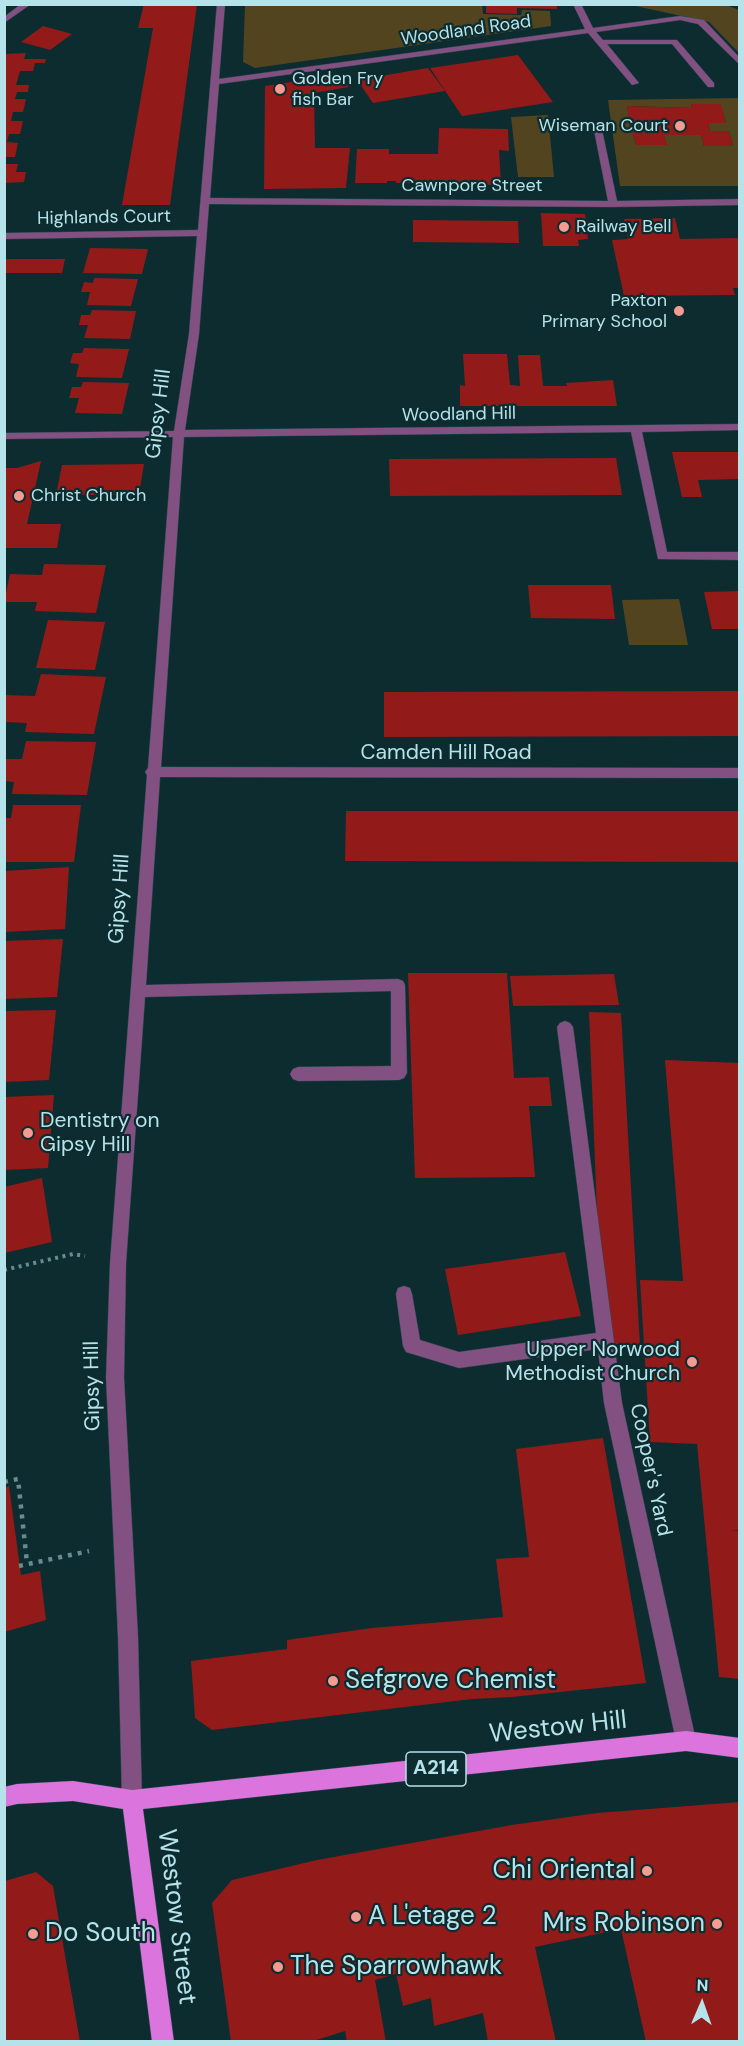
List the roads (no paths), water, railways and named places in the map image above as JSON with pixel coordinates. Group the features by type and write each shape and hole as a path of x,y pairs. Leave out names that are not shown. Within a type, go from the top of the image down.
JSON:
{"main road":[{"name":"Westow Hill","path":"132,1800 686,1742 740,1748"},
{"name":"A214","path":"4,1797 17,1794 74,1791 132,1800"},
{"name":"Westow Street","path":"132,1800 163,2042"}],"street":[{"path":"4,21 27,4"},
{"name":"Gipsy Hill","path":"132,1800 125,1543 116,1378 116,1311 152,772 179,435 194,334 204,233 204,201 221,4"},
{"path":"577,4 590,30 635,84"},
{"name":"Woodland Road","path":"215,82 680,18 700,22 740,63"},
{"path":"601,42 674,42 711,85"},
{"path":"597,125 613,204"},
{"name":"Cawnpore Street","path":"204,201 613,204 740,202"},
{"name":"Highlands Court","path":"4,236 204,233"},
{"name":"Woodland Hill","path":"4,436 740,427"},
{"path":"636,429 662,556 740,556"},
{"name":"Camden Hill Road","path":"152,772 203,774 740,773"},
{"path":"137,991 398,985 399,1073 298,1074"},
{"name":"Cooper's Yard","path":"565,1027 613,1403 686,1742"},
{"path":"404,1294 412,1346 459,1360 605,1340"}],"place":[{"name":"Golden Fry fish Bar","path":"280,89"},
{"name":"Wiseman Court","path":"680,126"},
{"name":"Railway Bell","path":"564,227"},
{"name":"Paxton Primary School","path":"679,311"},
{"name":"Christ Church","path":"19,496"},
{"name":"Dentistry on Gipsy Hill","path":"28,1133"},
{"name":"Upper Norwood Methodist Church","path":"692,1362"},
{"name":"Sefgrove Chemist","path":"333,1681"},
{"name":"Chi Oriental","path":"647,1871"},
{"name":"A L'etage 2","path":"356,1917"},
{"name":"Mrs Robinson","path":"717,1924"},
{"name":"Do South","path":"33,1934"},
{"name":"The Sparrowhawk","path":"278,1967"}]}
